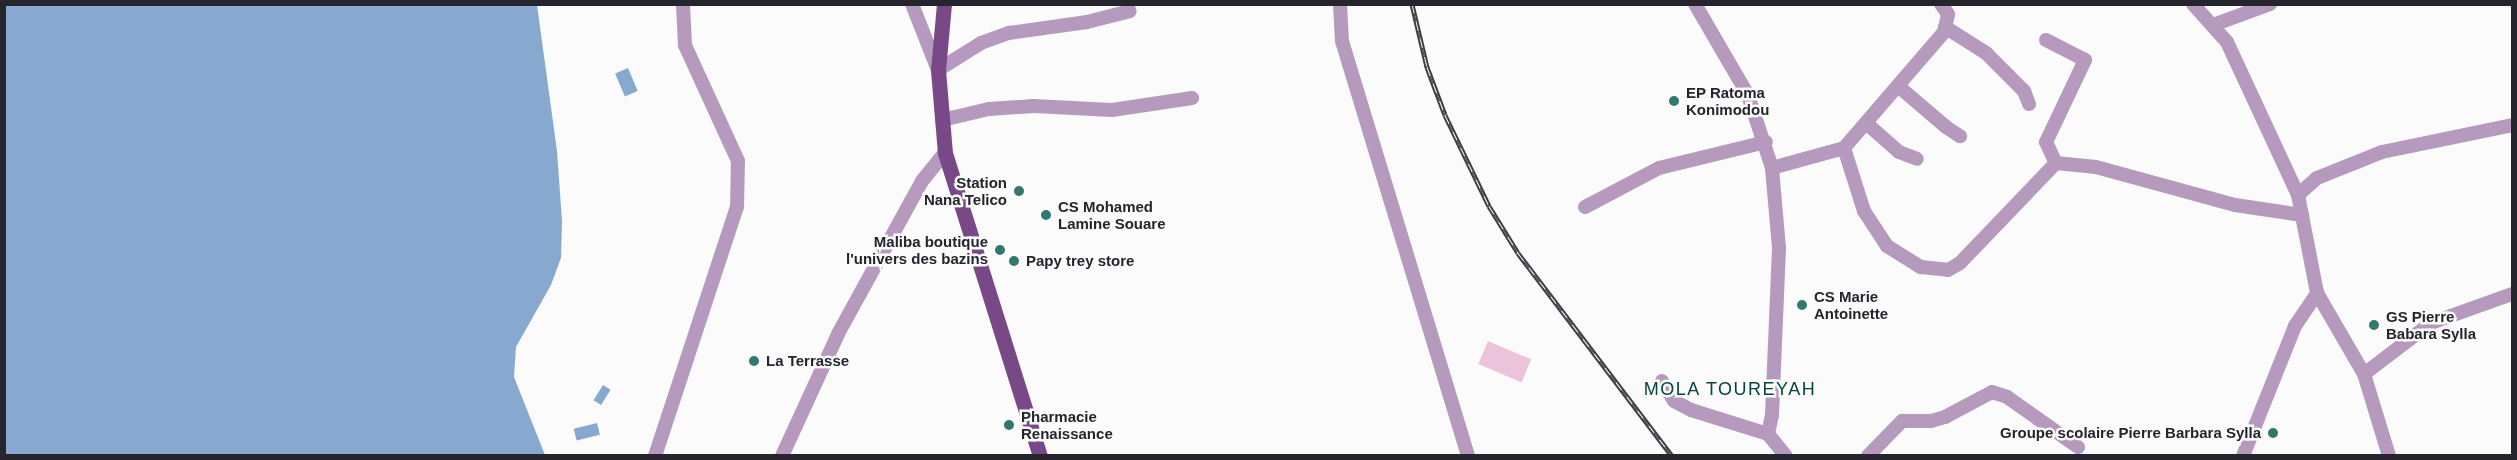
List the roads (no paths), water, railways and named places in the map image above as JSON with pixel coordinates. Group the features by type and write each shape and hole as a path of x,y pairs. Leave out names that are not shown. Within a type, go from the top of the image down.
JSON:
{"main road":[{"path":"944,4 938,70 945,153 1040,456"}],"street":[{"path":"655,456 737,207 738,161 685,45 683,4"},
{"path":"912,4 938,70 981,43 1009,33 1088,22 1130,11"},
{"path":"1340,4 1342,41 1395,207 1468,456"},
{"path":"1695,4 1748,95 1766,142 1772,168 1779,249 1772,415 1768,434"},
{"path":"1772,168 1844,148 1944,32 1948,14 1941,4"},
{"path":"2193,4 2227,42 2298,195 2317,293 2364,374 2389,456"},
{"path":"2213,25 2270,4"},
{"path":"1945,27 1986,53 2024,91 2029,104"},
{"path":"2046,40 2085,60 2046,142 2056,163"},
{"path":"1898,86 1960,136"},
{"path":"942,120 989,109 1034,106 1112,110 1192,98"},
{"path":"1866,123 1899,152 1917,159"},
{"path":"2298,195 2317,178 2382,152 2512,125"},
{"path":"1586,207 1659,168 1766,142"},
{"path":"1844,148 1864,211 1887,246 1921,267 1948,270 1960,262 2056,163"},
{"path":"782,456 839,332 922,181 945,153"},
{"path":"2056,163 2096,167 2235,205 2302,215"},
{"path":"2243,456 2295,326 2317,293"},
{"path":"2364,374 2431,324 2512,294"},
{"path":"1662,381 1674,401 1691,410 1768,434 1786,456"},
{"path":"1868,456 1902,421 1931,421 1945,417 1992,392 2007,397 2078,447"}],"water":[{"path":"4,5 537,5 557,151 562,221 561,258 551,285 516,347 514,377 545,455 5,455"},
{"path":"628,68 638,91 625,96 615,73"},
{"path":"603,385 611,390 601,405 593,400"},
{"path":"597,423 600,435 577,440 574,429"}],"railway":[{"path":"1412,4 1427,67 1445,115 1489,206 1518,253 1672,456"}],"place":[{"name":"EP Ratoma Konimodou","path":"1674,101"},
{"name":"Station Nana Telico","path":"1019,191"},
{"name":"CS Mohamed Lamine Souare","path":"1046,215"},
{"name":"Maliba boutique l'univers des bazins","path":"1000,250"},
{"name":"Papy trey store","path":"1014,261"},
{"name":"CS Marie Antoinette","path":"1802,305"},
{"name":"GS Pierre Babara Sylla","path":"2374,325"},
{"name":"La Terrasse","path":"754,361"},
{"name":"Pharmacie Renaissance","path":"1009,425"},
{"name":"Groupe scolaire Pierre Barbara Sylla","path":"2273,433"}],"district":[{"name":"MOLA TOUREYAH","path":"1730,389"}]}
